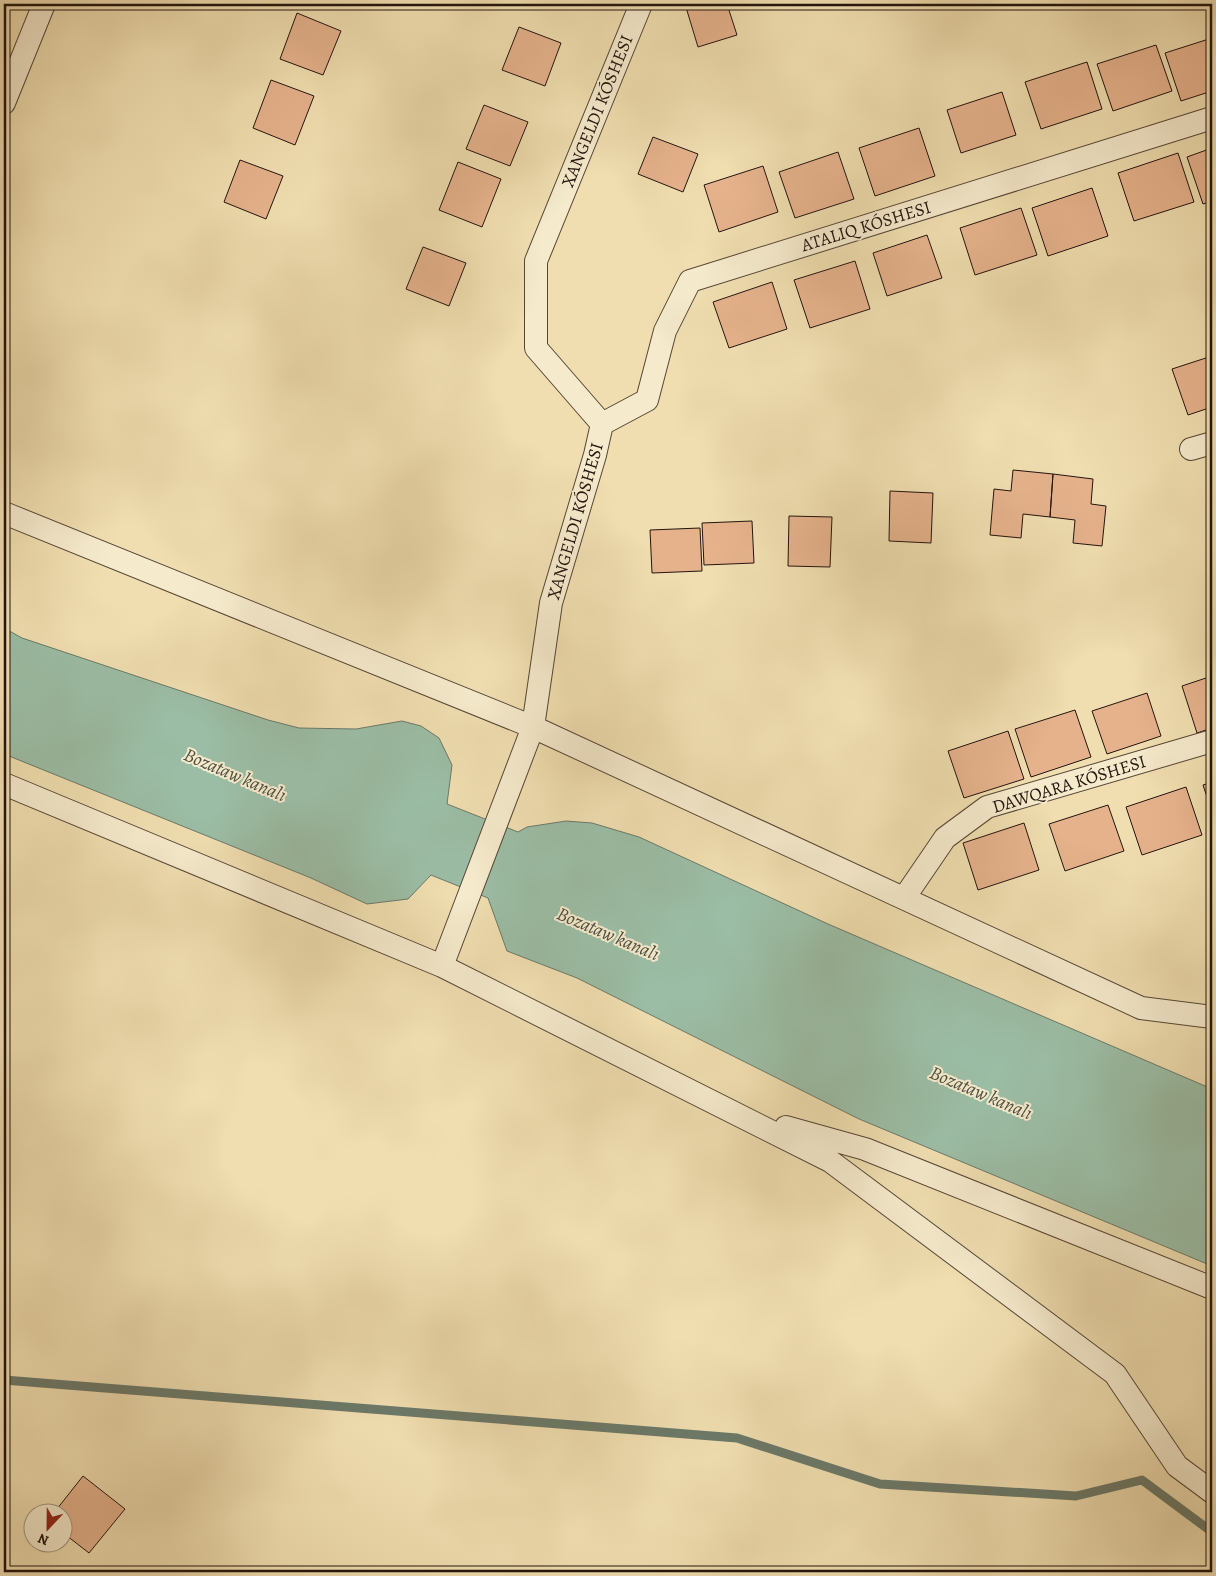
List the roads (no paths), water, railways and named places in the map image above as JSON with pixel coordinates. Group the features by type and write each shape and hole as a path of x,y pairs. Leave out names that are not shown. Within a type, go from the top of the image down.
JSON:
{"street":[{"path":"4,103 44,4"},
{"name":"XANGELDI KÓSHESI","path":"442,966 534,727 551,603 595,455 602,424 536,348 536,262 641,4"},
{"path":"602,424 647,400 665,331 690,281 1212,118"},
{"path":"4,513 534,727 1141,1008 1212,1017"},
{"name":"DAWQARA KÓSHESI","path":"904,898 945,838 987,807 1212,741"},
{"path":"4,784 442,966 830,1161 1115,1374 1177,1466 1212,1492"},
{"path":"736,1114 865,1149 1212,1288"}],"water":[{"name":"Bozataw kanalı","path":"4,628 22,638 268,720 299,728 356,729 402,721 421,726 439,738 452,765 447,804 518,832 527,827 566,821 592,823 639,837 828,924 1212,1089 1212,1266 859,1119 577,978 507,951 488,898 431,875 408,899 367,904 311,878 4,754"}],"waterway":[{"path":"4,1380 737,1438 880,1484 1076,1496 1142,1480 1212,1532"}]}
